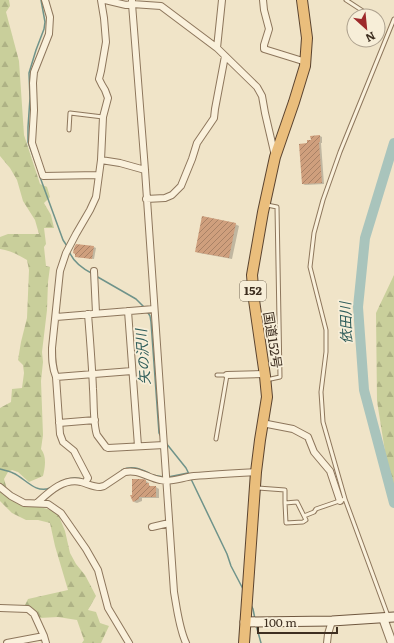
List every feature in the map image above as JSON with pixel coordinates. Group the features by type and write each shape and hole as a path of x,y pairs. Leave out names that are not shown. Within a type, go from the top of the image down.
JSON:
{"highway":[{"name":"国道152号","path":"244,643 252,623 247,604 248,588 256,472 267,396 266,377 254,300 252,275 275,157 303,76 306,62 307,38 302,0"}],"main road":[{"path":"252,623 332,621 390,617"}],"street":[{"path":"45,0 50,17 49,34 34,72 32,143 44,176 100,175"},
{"path":"86,481 88,478 74,451 63,442 60,434 56,377 53,370 52,348 60,271 66,253 96,198 100,175 102,160 103,117 108,98 99,78 102,71 106,42 101,0"},
{"path":"105,0 126,5 132,2 162,3 217,48 257,87 262,96 275,157"},
{"path":"217,48 222,0"},
{"path":"263,0 269,29 264,49 306,62"},
{"path":"132,2 145,170 149,309 164,444 174,592 178,616 186,643"},
{"path":"146,199 165,198 172,195 180,186 192,159 197,143 214,118 225,56"},
{"path":"102,160 145,170"},
{"path":"93,273 96,313"},
{"path":"56,317 149,309"},
{"path":"128,311 138,446"},
{"path":"88,314 96,433 108,448 164,444"},
{"path":"56,377 132,372"},
{"path":"228,375 266,377"},
{"path":"59,423 95,420"},
{"path":"262,423 293,429 308,437 314,452 330,471 343,500"},
{"path":"37,503 62,484 71,481 86,481 96,487 104,486 125,472 132,471 137,471 161,481 166,478 256,472"},
{"path":"0,487 11,496 24,503 48,504 61,513 98,570 108,608 129,643"},
{"path":"152,527 169,523"},
{"path":"0,608 28,609 34,614 46,643"},
{"path":"390,617 392,643"},
{"path":"327,643 332,621"},
{"path":"7,643 44,636"}],"lane":[{"path":"346,0 358,8"},
{"path":"390,617 343,500 323,422 321,392 326,352 326,330 310,267 314,233 323,200 340,152 394,19"},
{"path":"69,130 70,113 103,117"},
{"path":"265,204 277,207 280,377 266,377"},
{"path":"216,439 228,375 217,375"},
{"path":"255,487 285,490 285,503 286,523 303,522 306,520 297,502 285,503"},
{"path":"304,516 314,512 316,509 343,500"}],"green space":[{"path":"0,0 9,0 10,6 6,12 19,61 24,135 40,184 47,187 50,197 44,203 51,215 54,228 44,228 46,266 50,267 42,352 43,362 41,381 43,435 41,449 45,459 44,473 43,476 29,482 18,472 12,470 8,472 4,479 9,496 23,506 40,507 58,514 65,531 70,553 76,564 85,575 96,596 88,610 96,612 100,623 109,626 101,643 82,643 84,640 77,620 58,617 39,618 33,609 24,607 28,599 68,590 50,523 38,520 26,520 12,513 0,501 0,408 11,402 12,389 22,388 24,373 23,365 18,360 27,318 29,270 27,260 7,250 0,249 0,237 8,234 39,234 35,220 23,201 17,180 10,168 0,156"},
{"path":"394,275 394,492 390,483 377,401 376,313"}],"building":[{"path":"320,135 319,142 322,183 302,184 299,144 307,143 307,140 311,140 310,136"},
{"path":"202,216 236,223 229,258 195,252"},
{"path":"76,244 94,246 92,259 75,257 75,254 73,253"},
{"path":"132,479 143,479 146,480 146,483 149,483 149,486 156,486 156,497 139,497 139,499 133,502 130,495 132,495"}],"waterway":[{"name":"矢の沢川","path":"37,167 28,142 30,98 29,73 44,29 45,22 41,0"},
{"name":"依田川","path":"394,143 365,238 358,307 364,390 394,503"},
{"name":"矢の沢川","path":"40,177 63,240 67,246"},
{"name":"矢の沢川","path":"69,251 73,259 79,265 93,274"},
{"name":"矢の沢川","path":"96,276 136,299 145,308"},
{"name":"矢の沢川","path":"147,311 151,322 160,435"},
{"name":"矢の沢川","path":"166,443 186,468 190,476"},
{"path":"122,470 133,468 149,473"},
{"path":"0,469 13,473 30,485 40,489 50,488"},
{"path":"168,477 188,473"},
{"path":"152,475 164,477"},
{"path":"57,484 71,478 85,480"},
{"name":"矢の沢川","path":"191,479 243,589"},
{"name":"矢の沢川","path":"251,605 255,619"},
{"name":"矢の沢川","path":"256,625 261,643"}]}
